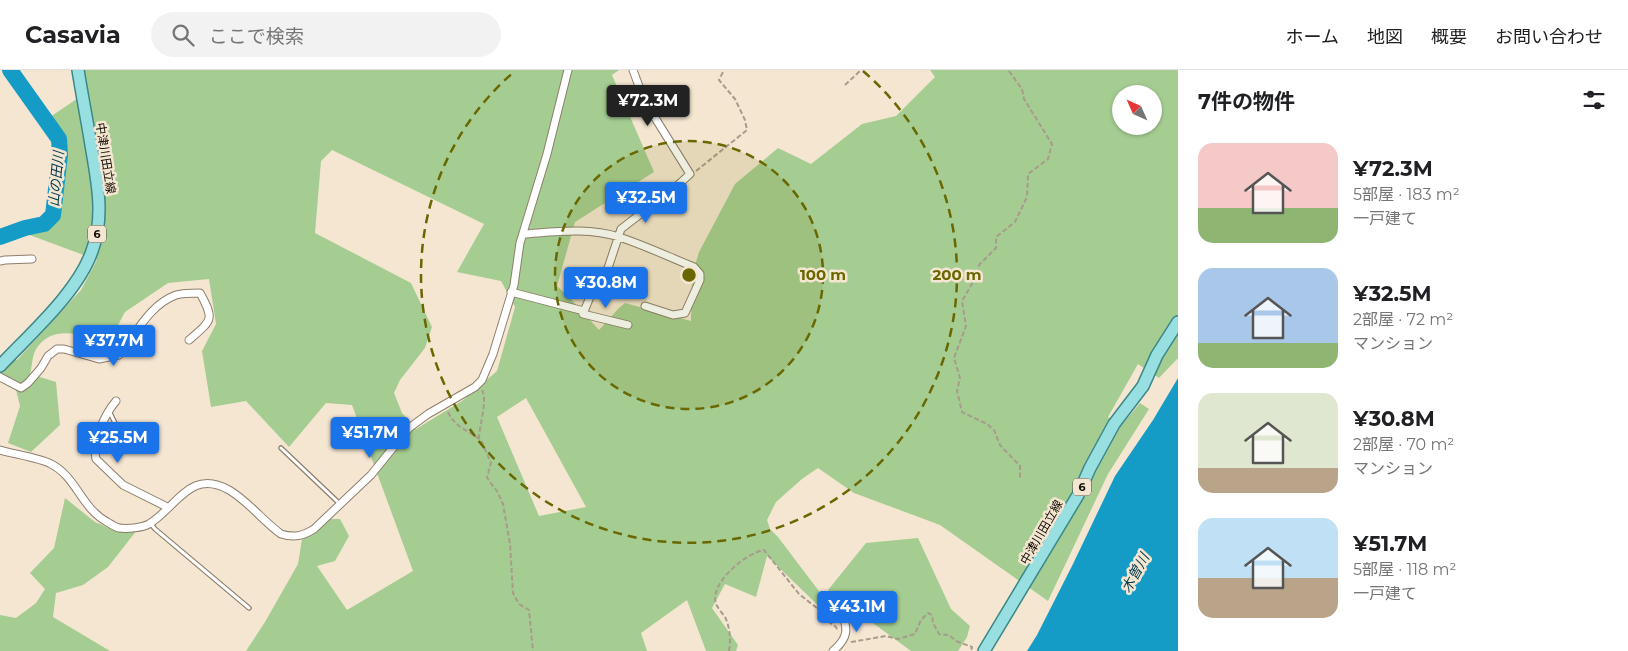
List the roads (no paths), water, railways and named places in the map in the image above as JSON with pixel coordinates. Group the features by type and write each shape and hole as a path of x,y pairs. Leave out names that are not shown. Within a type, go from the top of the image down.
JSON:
{"main road":[{"name":"中津川田立線","path":"0,366 58,303 79,276 92,252 99,226 100,196 78,70"},
{"name":"中津川田立線","path":"984,651 1078,495 1090,468 1114,424 1143,386 1157,355 1178,322"}],"street":[{"path":"0,450 51,464 67,476 88,508 100,519 117,528 137,527 150,523 184,492 193,486 202,484 220,486 238,497 281,534 290,537 307,534 371,475 409,428 482,380 493,354 511,292 522,234 547,154 568,70"},
{"path":"605,277 621,229 690,174 644,100 633,70"},
{"path":"522,234 594,232 618,236 694,267 700,274 700,280 685,313 673,315 645,306"},
{"path":"0,261 32,259"},
{"path":"594,287 583,314 628,325"},
{"path":"511,292 584,311"},
{"path":"0,377 20,388 28,383 48,356 57,349 64,349 99,359 119,355 146,317 161,304 177,295 200,293 211,314 210,320 190,340"},
{"path":"116,402 105,415 96,445 96,458 123,485 167,507"},
{"path":"833,651 842,642 846,634 846,625 840,604"}],"lane":[{"path":"108,410 112,414 119,431 156,439"},
{"path":"281,448 340,504"},
{"path":"150,523 249,608"}],"water":[{"name":"木曽川","path":"1178,378 1178,651 1027,651 1073,564 1115,476 1153,420"}],"waterway":[{"name":"山の田川","path":"0,237 25,228 44,224 53,215 60,155 59,139 10,70"}]}
